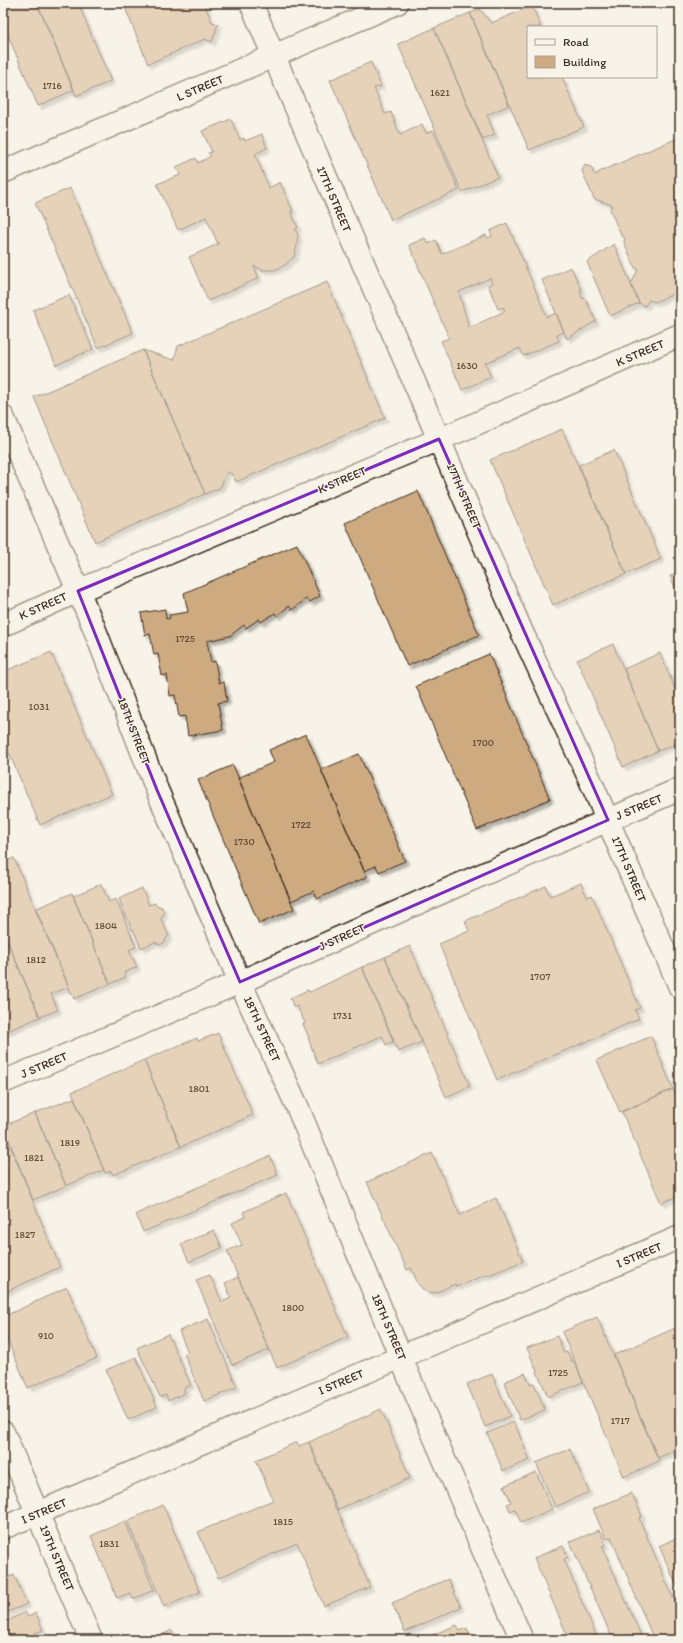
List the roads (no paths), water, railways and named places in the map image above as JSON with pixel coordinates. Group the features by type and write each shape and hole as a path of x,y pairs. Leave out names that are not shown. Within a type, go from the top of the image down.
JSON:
{"street":[{"name":"17TH STREET","path":"251,3 522,630 608,820 680,987"},
{"name":"L STREET","path":"3,172 397,3"},
{"name":"K STREET","path":"3,625 78,591 440,439 680,335"},
{"name":"18TH STREET","path":"3,417 93,625 157,790 240,982 297,1106 522,1640"},
{"name":"J STREET","path":"3,1082 240,982 429,897 680,790"},
{"name":"I STREET","path":"3,1528 680,1237"},
{"name":"19TH STREET","path":"3,1432 91,1640"}]}
